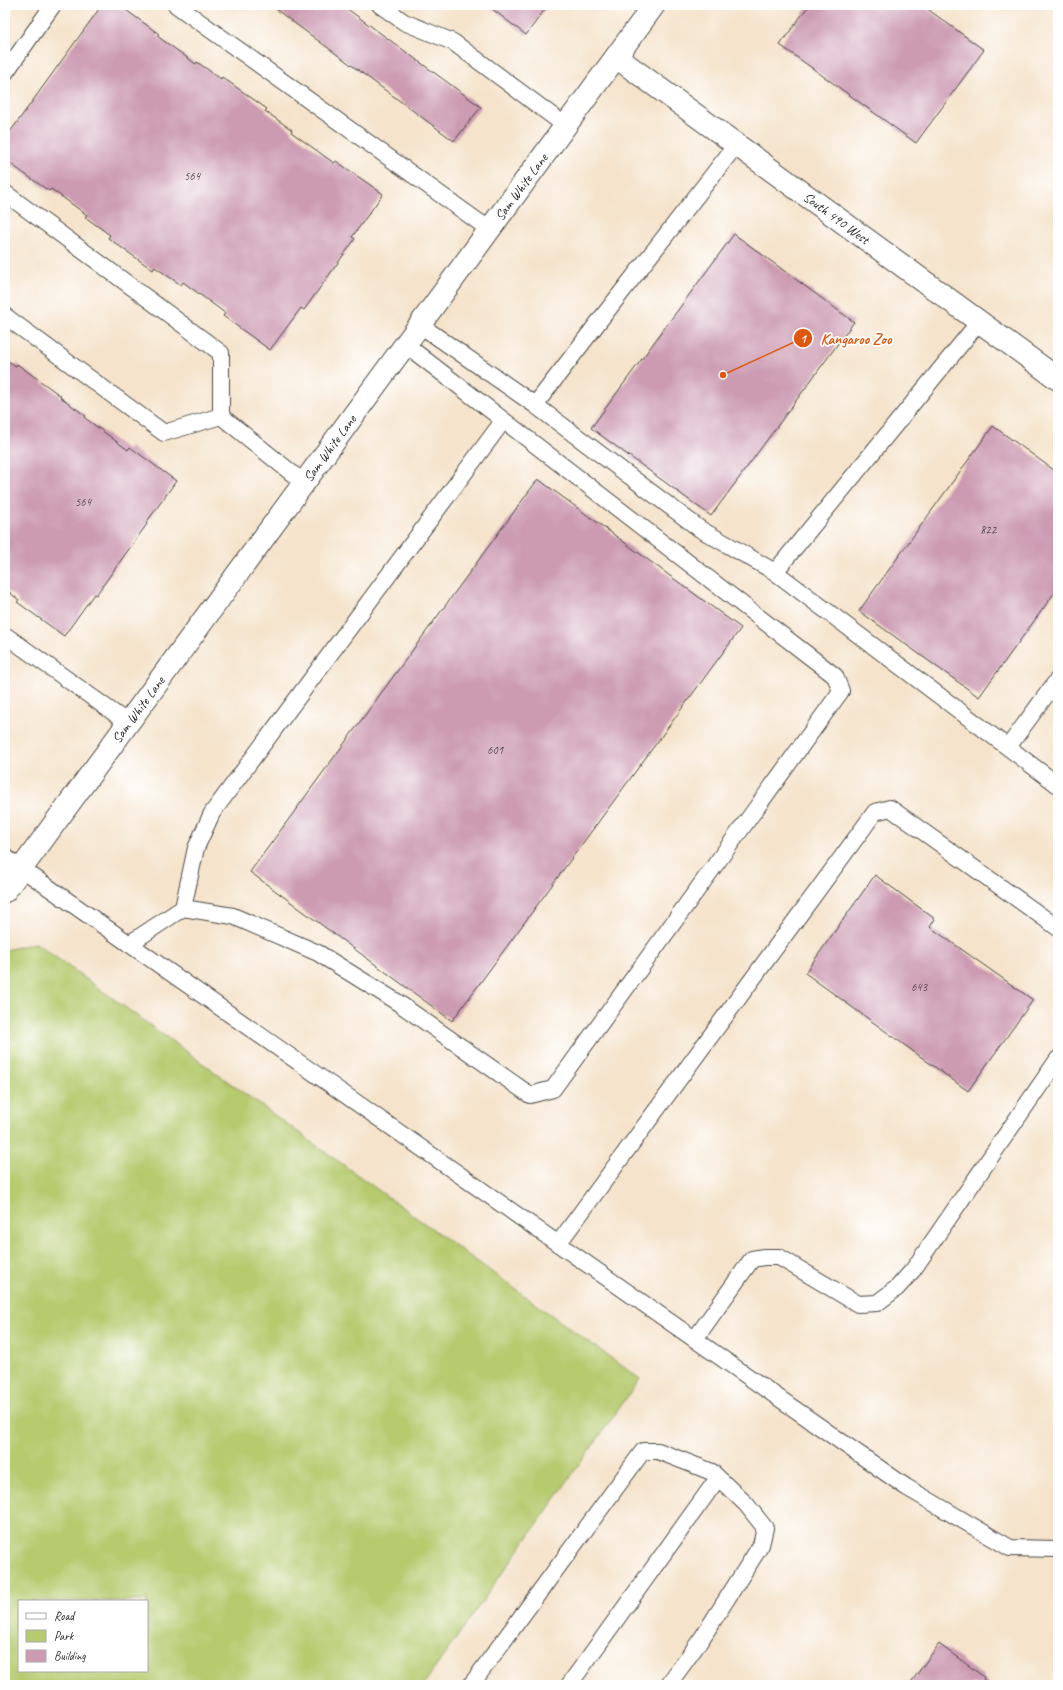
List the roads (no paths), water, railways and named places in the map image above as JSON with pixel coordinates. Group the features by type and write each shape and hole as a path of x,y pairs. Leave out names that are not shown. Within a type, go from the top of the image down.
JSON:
{"street":[{"name":"Sam White Lane","path":"5,891 13,863 128,723 654,5"},
{"name":"South 490 West","path":"616,57 1058,379"}],"lane":[{"path":"5,73 54,5"},
{"path":"176,5 490,230"},
{"path":"380,5 404,22 453,42 566,126"},
{"path":"535,405 736,145"},
{"path":"5,193 221,353 221,416"},
{"path":"5,316 164,433 221,416"},
{"path":"775,572 979,322"},
{"path":"420,325 535,405 700,529 775,572 1058,784"},
{"path":"129,944 183,908 233,916 318,953 397,1002 530,1095 553,1089 841,691 835,676 406,345"},
{"path":"221,416 304,483"},
{"path":"183,908 196,848 212,813 503,421"},
{"path":"5,635 128,723"},
{"path":"1008,747 1058,680"},
{"path":"558,1244 875,812 890,808 1058,928"},
{"path":"13,863 906,1487 1010,1548 1058,1549"},
{"path":"695,1340 752,1259 764,1256 779,1257 858,1304 877,1303 898,1288 913,1270 1058,1059"},
{"path":"471,1685 643,1451 658,1451 712,1472 746,1504 764,1528 761,1545 702,1638 668,1685"},
{"path":"569,1685 718,1478"}],"place":[{"name":"Kangaroo Zoo","path":"723,375"}]}
